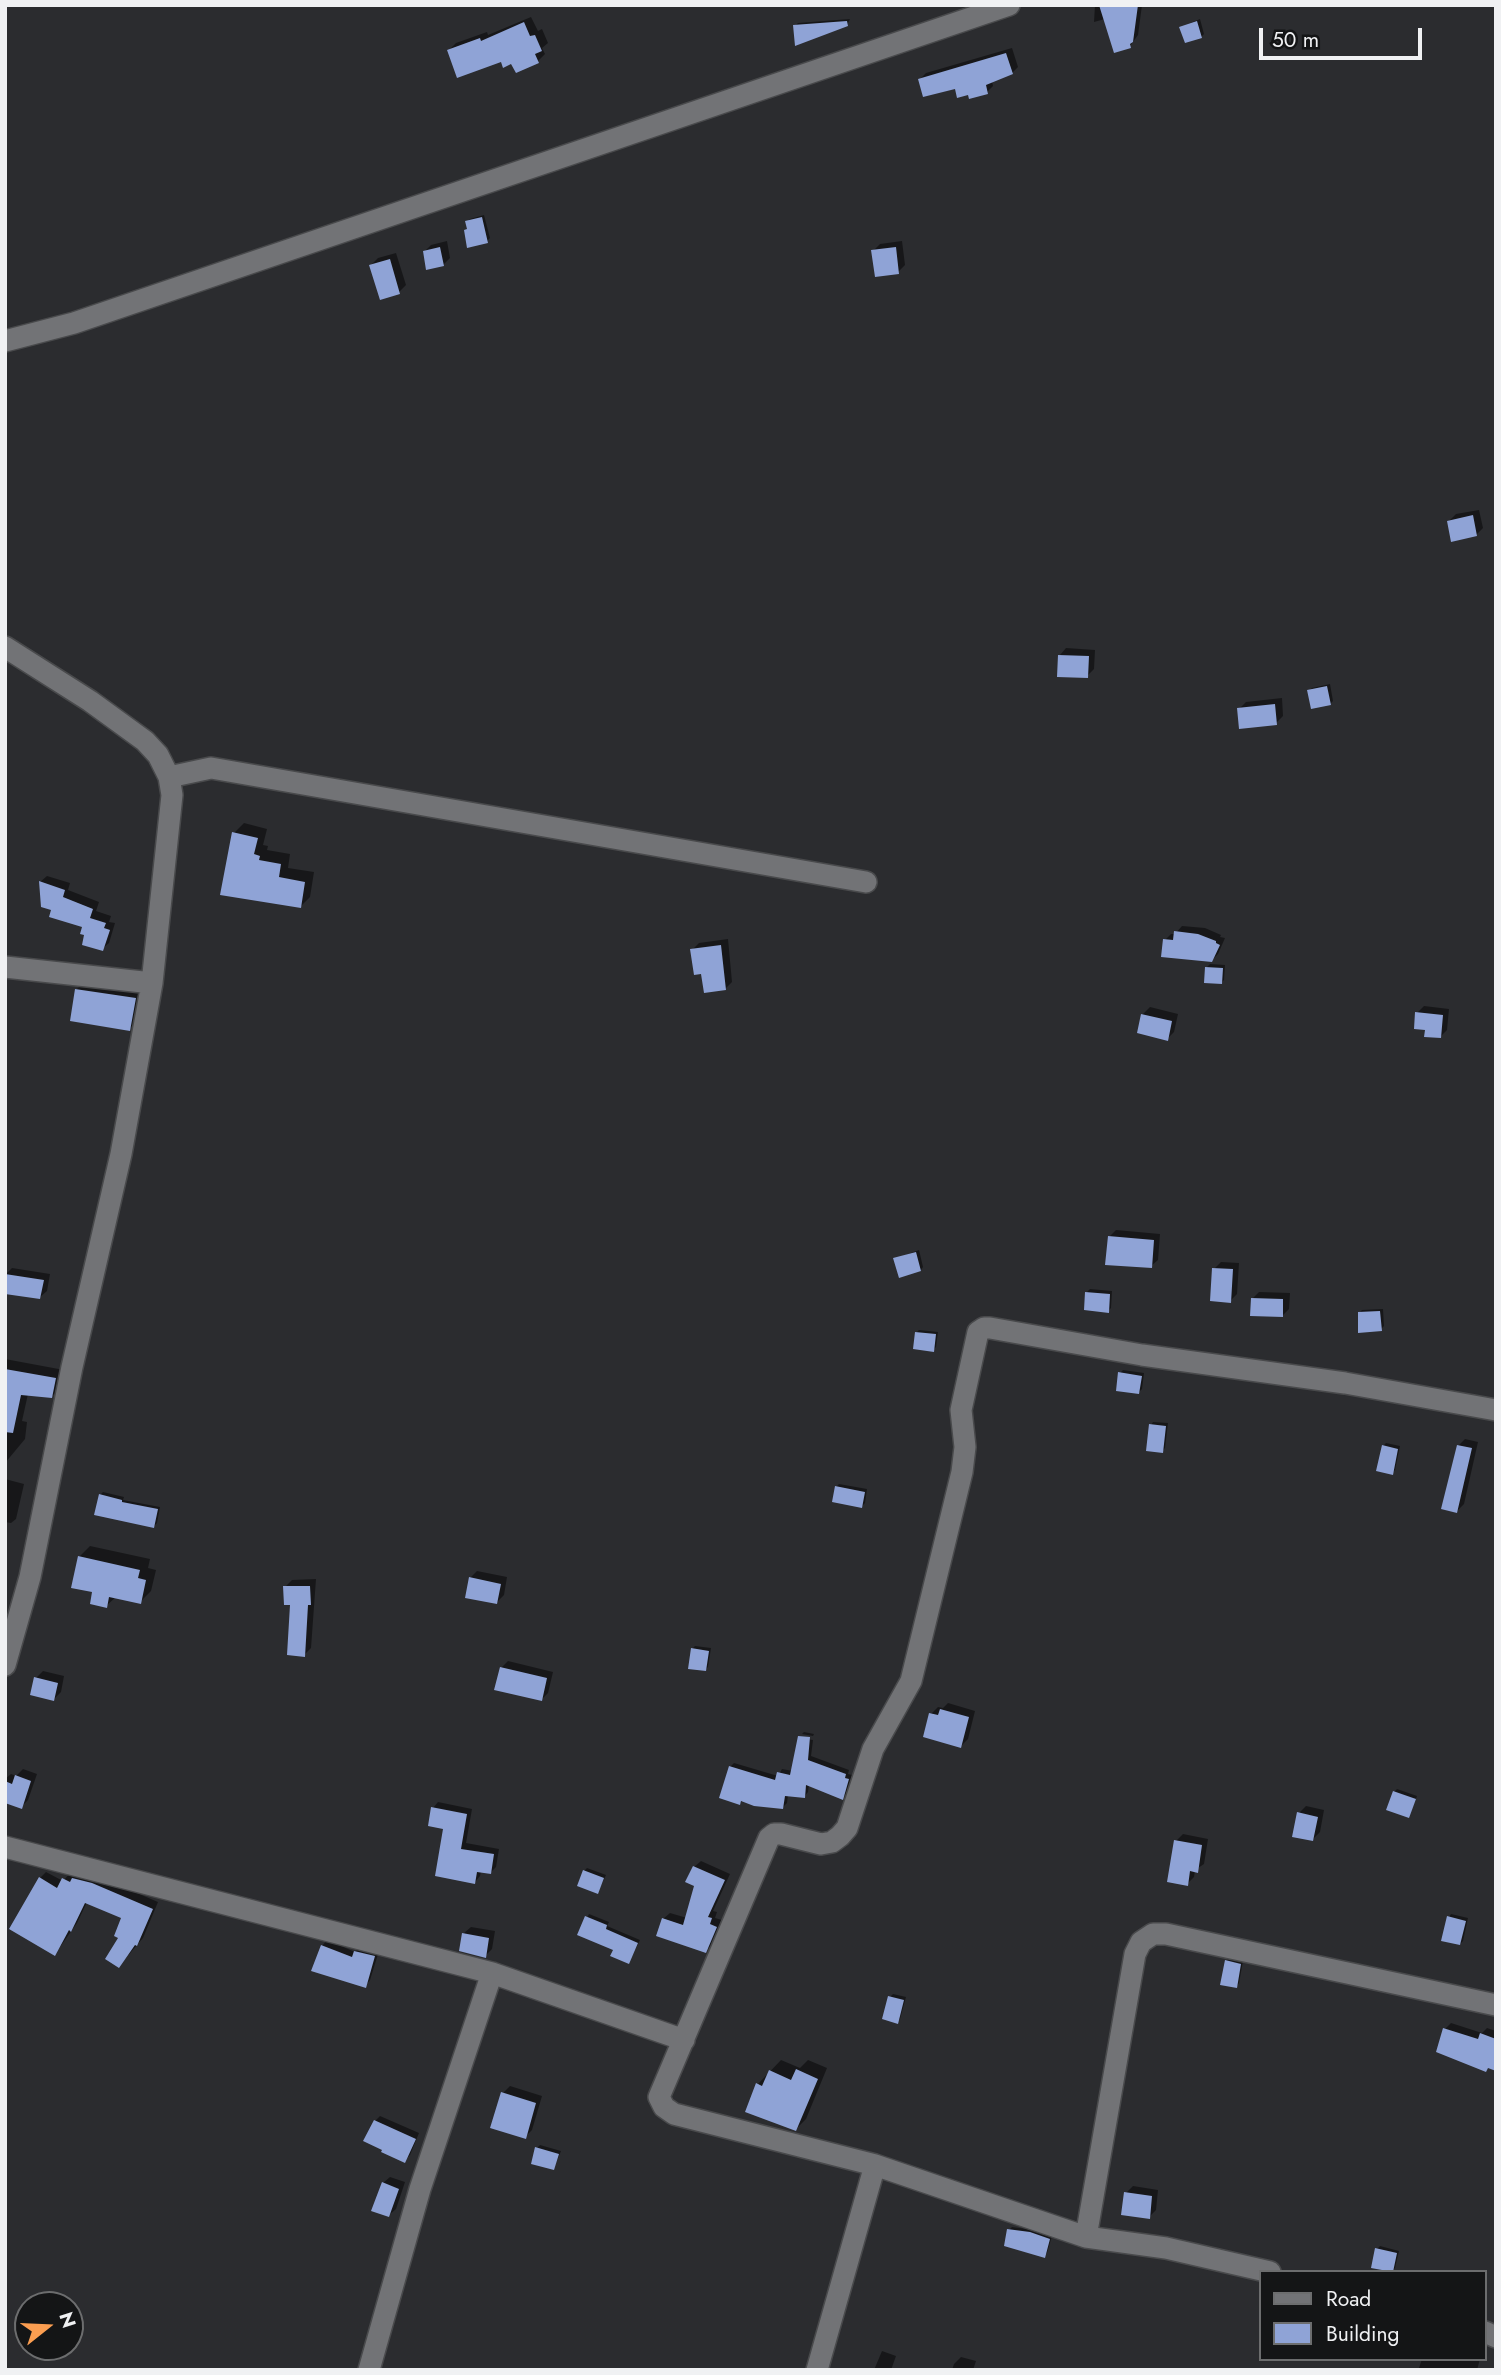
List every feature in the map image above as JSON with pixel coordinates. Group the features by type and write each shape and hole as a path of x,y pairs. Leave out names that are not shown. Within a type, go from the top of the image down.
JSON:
{"street":[{"path":"5,341 87,318 1009,5"},
{"path":"5,647 90,701 145,741 158,755 169,777 172,795 152,984 121,1154 72,1367 30,1577 5,1665"},
{"path":"169,777 211,768 866,882"},
{"path":"5,967 152,984"},
{"path":"1261,2270 1166,2248 1086,2237 875,2165 674,2114 664,2108 659,2097 768,1838 781,1834 821,1844 832,1842 840,1836 847,1828 873,1749 911,1681 962,1472 965,1447 961,1410 975,1336 981,1329 990,1328 1142,1355 1345,1383 1496,1410"},
{"path":"5,1847 492,1973 684,2040"},
{"path":"1086,2237 1135,1954 1141,1941 1153,1934 1166,1934 1496,2005"},
{"path":"369,2370 420,2189 492,1973"},
{"path":"817,2370 875,2165"}],"building":[{"path":"1099,5 1138,5 1131,48 1114,53"},
{"path":"847,21 848,26 795,46 793,25"},
{"path":"1197,21 1202,38 1185,43 1179,27"},
{"path":"524,22 530,36 535,35 542,51 535,54 539,63 516,73 511,64 503,68 501,62 457,78 447,50 480,38 481,41"},
{"path":"1006,53 1013,74 986,85 988,94 969,99 968,95 957,98 955,89 923,97 918,79"},
{"path":"482,217 488,243 467,248 465,221"},
{"path":"440,247 444,266 426,270 423,251"},
{"path":"896,247 899,274 875,277 871,250"},
{"path":"390,259 400,294 380,300 369,265"},
{"path":"1473,515 1477,536 1451,542 1447,521"},
{"path":"1058,655 1089,656 1088,678 1057,677"},
{"path":"1327,686 1331,705 1311,709 1307,690"},
{"path":"1275,704 1277,725 1239,729 1237,708"},
{"path":"232,832 258,838 254,854 260,856 259,860 281,864 279,877 305,882 301,908 220,895"},
{"path":"39,881 65,890 63,897 93,909 90,918 106,923 104,928 110,930 103,951 82,945 82,927 49,917 51,910 41,907"},
{"path":"1174,931 1198,934 1216,941 1220,945 1212,962 1161,957 1163,939 1173,940"},
{"path":"721,945 726,990 704,993 701,974 694,975 690,949"},
{"path":"1205,967 1223,968 1222,984 1204,983"},
{"path":"75,989 136,998 130,1031 70,1021"},
{"path":"1415,1012 1443,1015 1441,1038 1424,1037 1425,1030 1414,1029"},
{"path":"1141,1014 1172,1021 1168,1041 1137,1033"},
{"path":"1108,1236 1154,1240 1152,1268 1105,1265"},
{"path":"916,1252 921,1271 899,1278 893,1258"},
{"path":"1212,1268 1233,1269 1231,1303 1210,1301"},
{"path":"5,1274 44,1280 40,1299 5,1294"},
{"path":"1085,1292 1110,1294 1109,1313 1084,1310"},
{"path":"1251,1298 1283,1299 1283,1317 1250,1316"},
{"path":"1380,1311 1382,1331 1358,1333 1358,1312"},
{"path":"915,1332 936,1334 934,1352 913,1349"},
{"path":"5,1369 56,1378 52,1398 21,1395 13,1433 5,1432"},
{"path":"1118,1372 1142,1376 1139,1394 1116,1391"},
{"path":"1149,1424 1166,1426 1163,1453 1146,1451"},
{"path":"1382,1445 1398,1449 1393,1475 1376,1471"},
{"path":"1457,1445 1472,1448 1457,1513 1441,1509"},
{"path":"835,1486 865,1492 862,1508 832,1502"},
{"path":"99,1494 158,1509 154,1528 94,1515"},
{"path":"78,1556 140,1570 138,1578 146,1580 141,1604 109,1597 107,1608 90,1604 92,1592 71,1588"},
{"path":"469,1577 501,1584 497,1604 465,1598"},
{"path":"283,1586 310,1586 311,1605 308,1605 305,1657 287,1655 290,1605 284,1605"},
{"path":"691,1648 709,1651 706,1671 688,1669"},
{"path":"500,1667 547,1678 542,1701 494,1690"},
{"path":"34,1677 58,1683 54,1701 30,1695"},
{"path":"940,1709 969,1717 961,1748 923,1737 929,1713 938,1715"},
{"path":"798,1736 810,1737 808,1760 846,1774 845,1778 849,1779 843,1800 806,1785 805,1798 785,1796 783,1809 754,1806 741,1801 740,1805 719,1798 729,1766 775,1780 777,1772 790,1775"},
{"path":"15,1775 31,1781 22,1809 5,1803 5,1781 12,1784"},
{"path":"1393,1791 1416,1799 1409,1818 1386,1810"},
{"path":"431,1807 467,1814 461,1849 494,1854 491,1874 477,1872 475,1884 435,1876 443,1829 428,1826"},
{"path":"1297,1812 1318,1817 1313,1841 1292,1837"},
{"path":"1174,1840 1202,1845 1198,1873 1190,1871 1188,1886 1167,1882"},
{"path":"693,1866 725,1880 708,1917 712,1918 710,1924 717,1927 706,1953 656,1936 662,1918 683,1925 694,1886 685,1882"},
{"path":"583,1870 604,1878 598,1894 577,1886"},
{"path":"39,1877 57,1888 62,1878 70,1882 72,1878 92,1883 153,1909 137,1946 135,1945 119,1968 105,1959 118,1938 114,1936 121,1918 85,1903 71,1932 69,1930 55,1956 9,1929"},
{"path":"585,1916 638,1943 629,1964 610,1956 613,1950 577,1935"},
{"path":"1447,1916 1466,1921 1460,1945 1441,1941"},
{"path":"462,1933 489,1938 486,1958 459,1951"},
{"path":"321,1945 352,1957 354,1951 375,1956 366,1988 311,1971"},
{"path":"1225,1960 1241,1964 1237,1988 1220,1985"},
{"path":"888,1996 904,2000 898,2024 882,2019"},
{"path":"1443,2028 1478,2039 1480,2033 1496,2039 1496,2071 1488,2068 1486,2072 1436,2052"},
{"path":"796,2069 818,2079 796,2131 745,2112 756,2083 762,2086 769,2070 791,2080"},
{"path":"501,2092 536,2103 526,2139 490,2128"},
{"path":"374,2120 416,2139 405,2163 363,2141"},
{"path":"535,2147 559,2154 554,2170 531,2164"},
{"path":"382,2182 399,2189 389,2217 371,2211"},
{"path":"1124,2192 1152,2196 1150,2219 1121,2215"},
{"path":"1007,2229 1030,2232 1050,2239 1045,2258 1004,2246"},
{"path":"1375,2248 1397,2253 1393,2270 1371,2268"}]}
